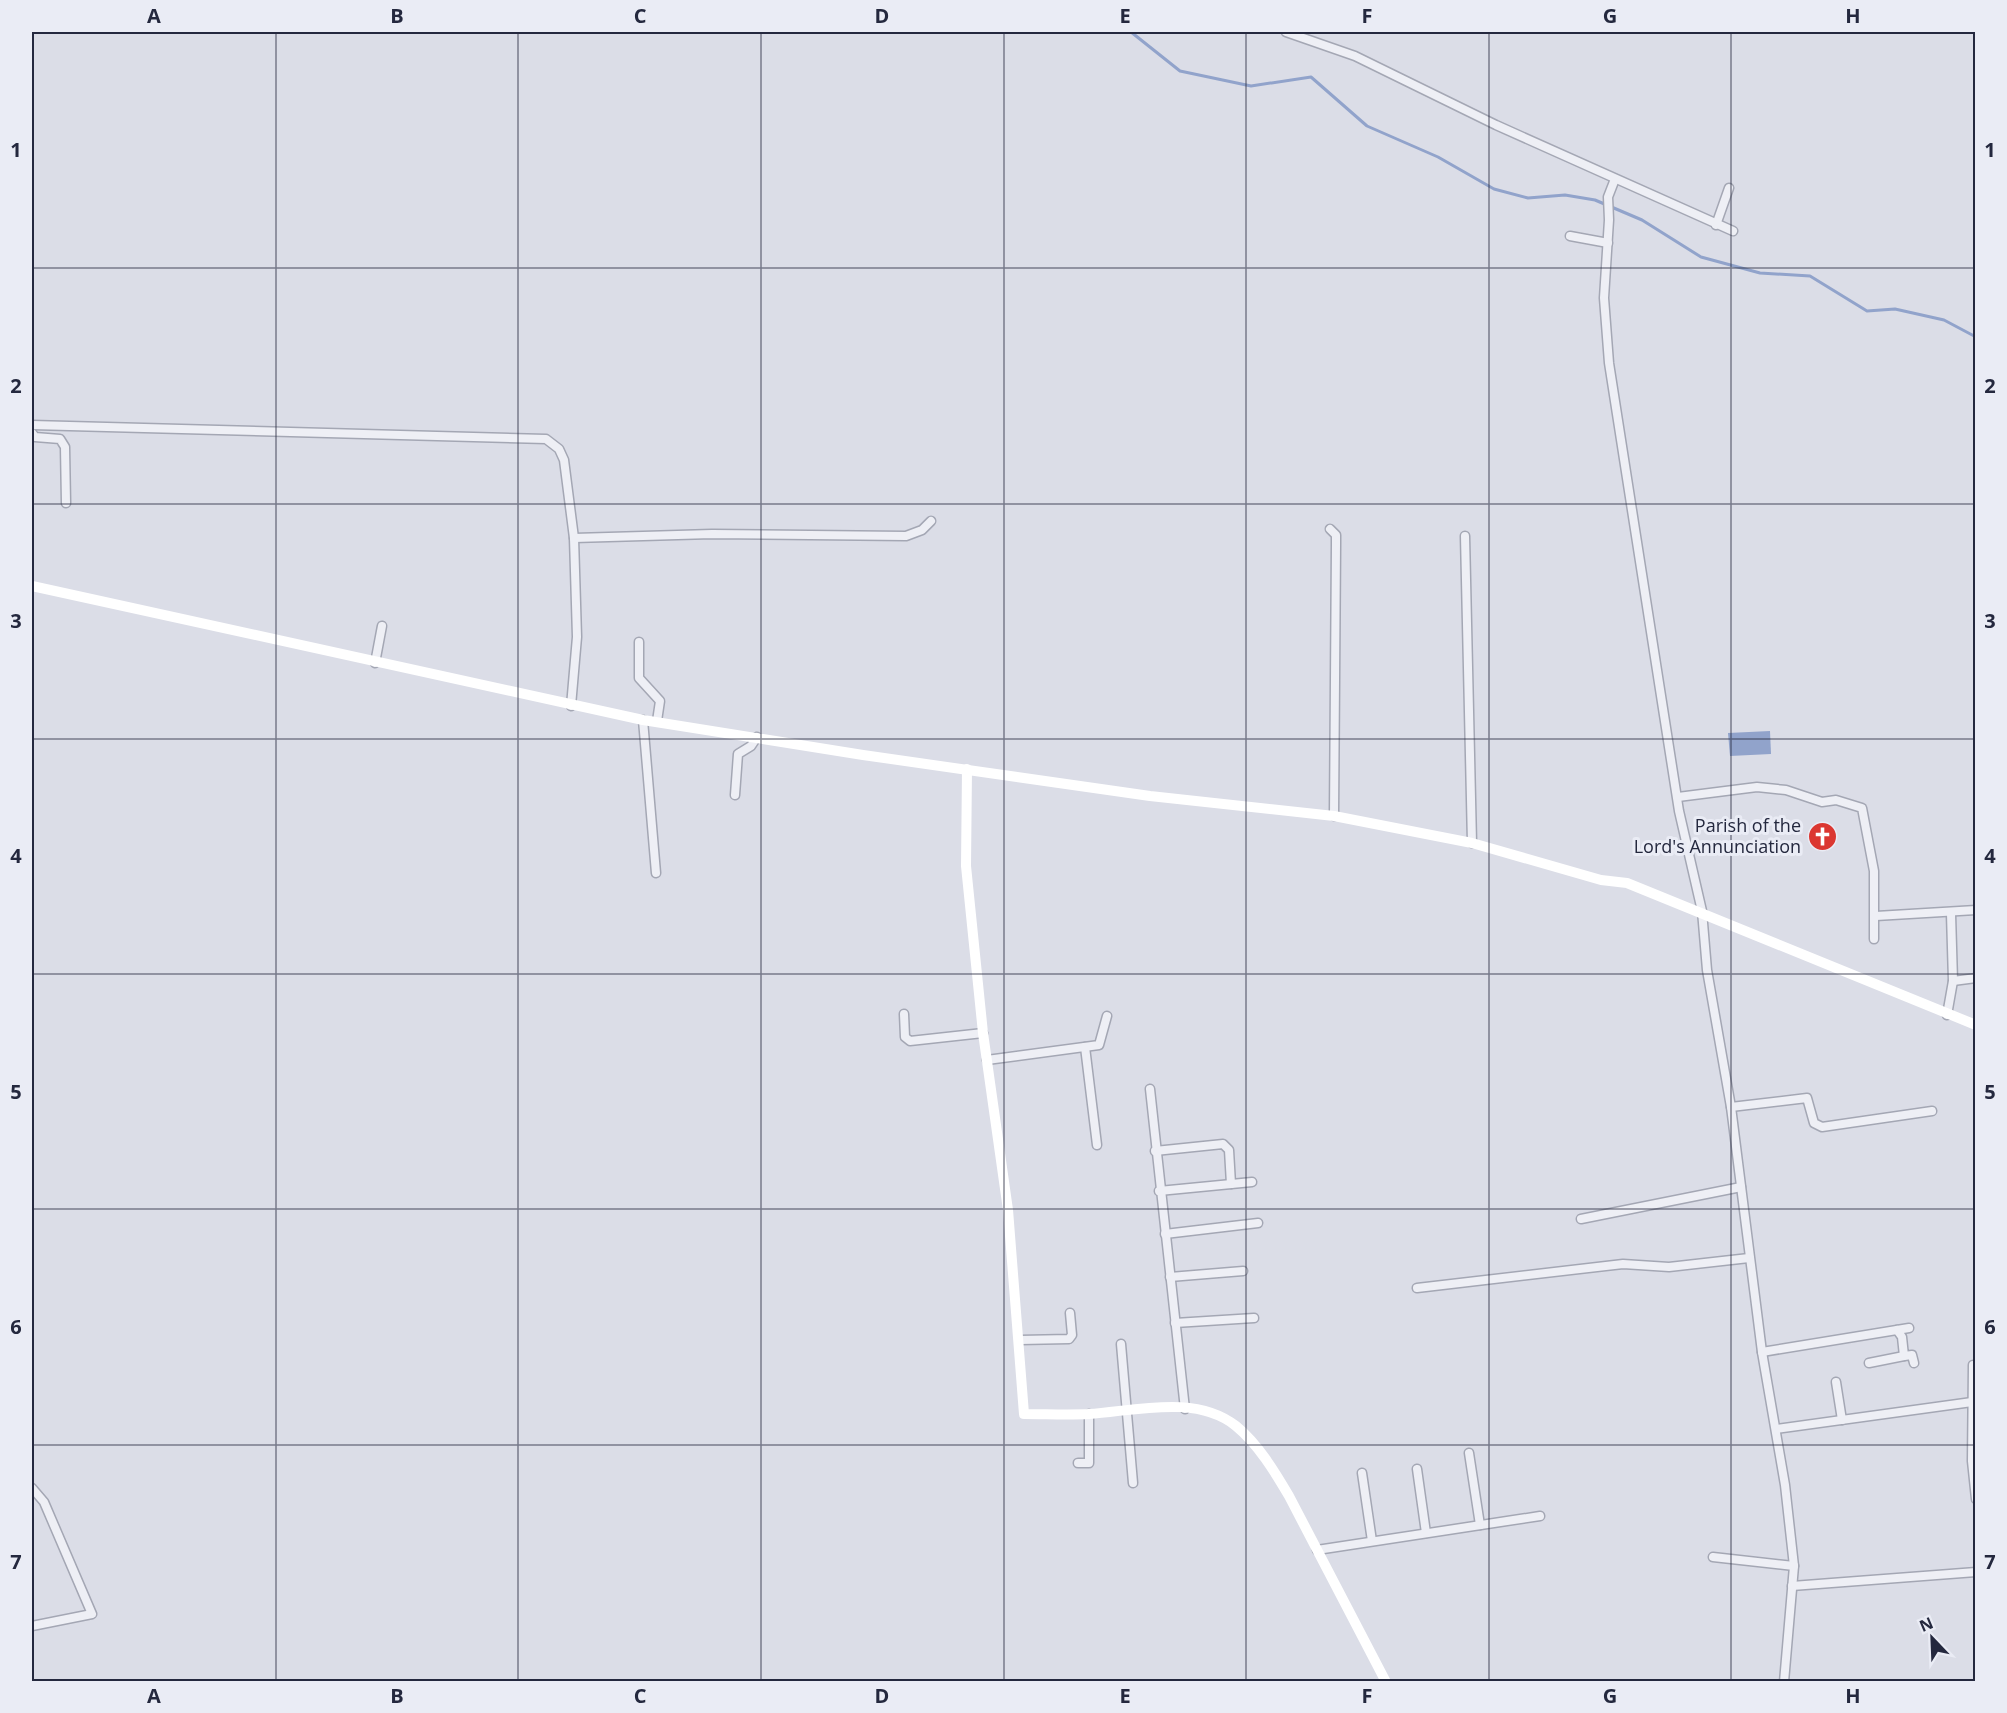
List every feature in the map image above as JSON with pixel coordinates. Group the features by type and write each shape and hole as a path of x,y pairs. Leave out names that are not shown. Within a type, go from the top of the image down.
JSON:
{"main road":[{"path":"32,586 643,720 863,755 1150,795 1334,816 1472,843 1601,880 1627,883 1702,911 1947,1015 1976,1025"},
{"path":"968,769 966,866 983,1033 1008,1210 1024,1413 1089,1414 1126,1409 1185,1409 1212,1413 1236,1426 1274,1470 1386,1682"}],"street":[{"path":"1286,32 1355,56 1496,125 1733,231"},
{"path":"1615,179 1608,196 1610,220 1604,298 1609,363 1679,811 1702,911 1707,970 1731,1107 1762,1352 1785,1485 1794,1566 1784,1682"},
{"path":"1716,225 1729,188"},
{"path":"1570,236 1608,243"},
{"path":"32,425 546,439 559,449 564,460 574,538 577,637 571,706"},
{"path":"32,433 35,437 60,439 65,447 66,503"},
{"path":"574,538 712,534 906,536 922,530 931,521"},
{"path":"1330,529 1336,535 1334,816"},
{"path":"1465,536 1472,843"},
{"path":"375,663 382,626"},
{"path":"639,642 639,678 660,701 657,721"},
{"path":"643,720 656,873"},
{"path":"735,795 738,754 751,746 757,737"},
{"path":"1678,797 1757,787 1786,790 1822,802 1836,800 1862,808 1874,871 1876,916 1874,939"},
{"path":"1876,916 1952,914 1976,910"},
{"path":"1947,1015 1953,981 1952,914"},
{"path":"1953,981 1976,978"},
{"path":"904,1014 905,1037 910,1041 983,1033"},
{"path":"987,1060 1099,1045 1107,1016"},
{"path":"1085,1047 1097,1145"},
{"path":"1150,1089 1159,1191 1185,1409"},
{"path":"1731,1107 1804,1097 1810,1101 1814,1123 1822,1127 1932,1111"},
{"path":"1155,1151 1223,1144 1229,1150 1231,1184"},
{"path":"1159,1191 1252,1182"},
{"path":"1581,1219 1741,1187"},
{"path":"1165,1234 1258,1223"},
{"path":"1417,1288 1623,1264 1669,1267 1749,1258"},
{"path":"1170,1277 1243,1271"},
{"path":"1020,1341 1069,1339 1072,1335 1070,1313"},
{"path":"1175,1323 1254,1317"},
{"path":"1762,1352 1909,1328"},
{"path":"1897,1330 1902,1337 1904,1356"},
{"path":"1121,1344 1133,1483"},
{"path":"1869,1363 1912,1355 1914,1363"},
{"path":"1973,1365 1972,1461 1976,1499"},
{"path":"1836,1382 1842,1420"},
{"path":"1776,1429 1972,1402"},
{"path":"1078,1463 1089,1463 1089,1414"},
{"path":"1469,1453 1480,1525"},
{"path":"1417,1469 1426,1533"},
{"path":"1362,1473 1372,1541"},
{"path":"32,1488 44,1502 92,1614 32,1626"},
{"path":"1317,1550 1540,1516"},
{"path":"1713,1557 1794,1566"},
{"path":"1792,1586 1976,1572"}],"water":[{"path":"1770,731 1771,754 1730,756 1728,733"}],"waterway":[{"path":"1131,32 1180,71 1251,86 1311,77 1367,126 1438,157 1494,189 1528,198 1565,195 1595,200 1642,220 1701,257 1760,273 1810,276 1867,311 1895,309 1944,320 1976,337"}],"place":[{"name":"Parish of the Lord's Annunciation","path":"1822,836"}]}
